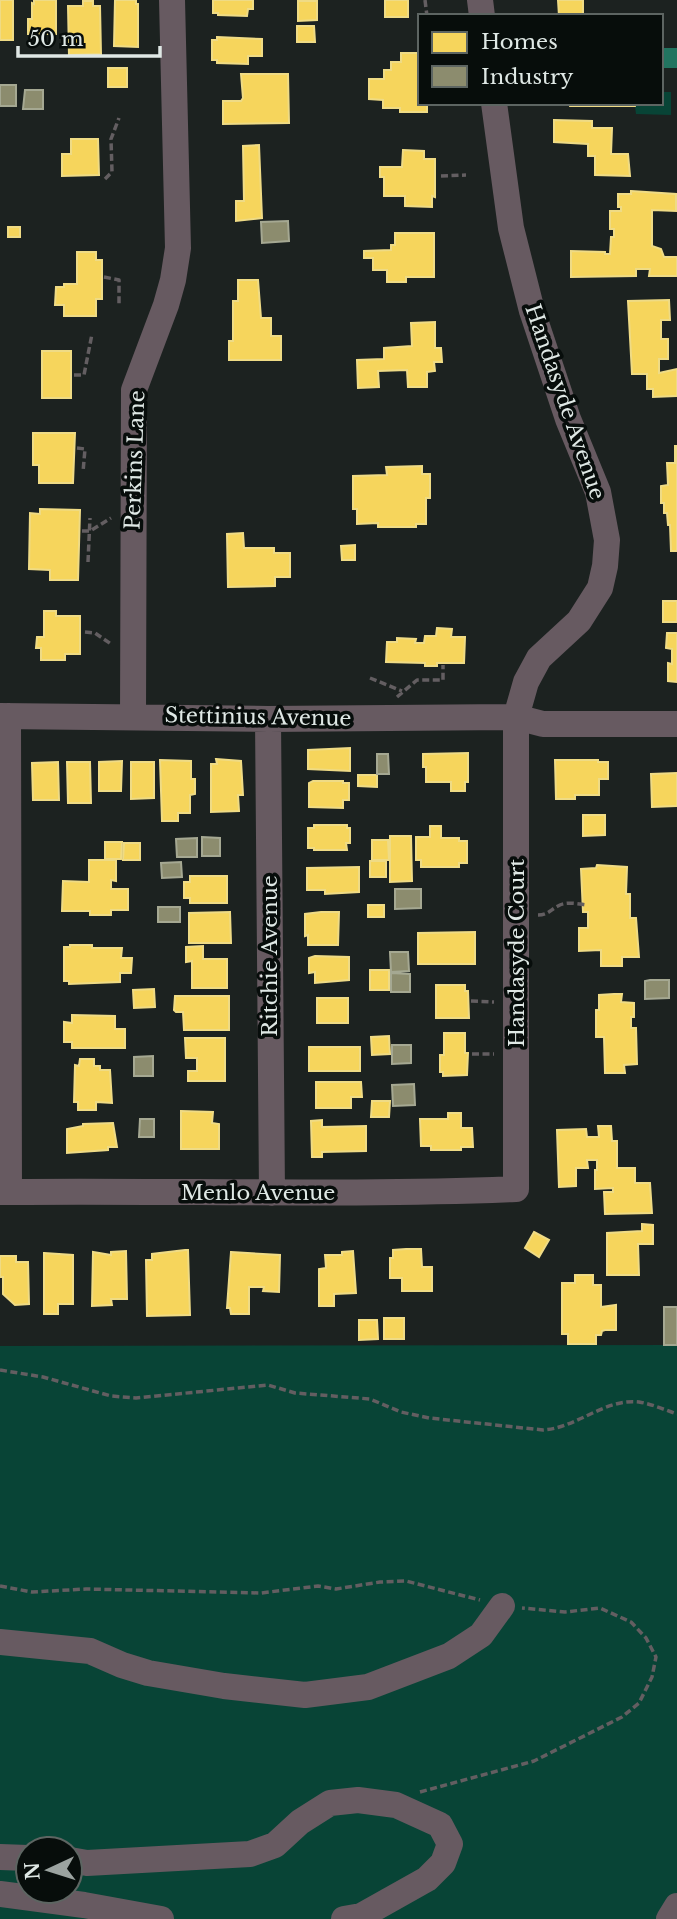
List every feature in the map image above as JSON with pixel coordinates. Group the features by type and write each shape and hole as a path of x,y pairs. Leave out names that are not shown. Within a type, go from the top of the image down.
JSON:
{"street":[{"name":"Perkins Lane","path":"134,716 134,390 166,305 178,248 172,0"},
{"name":"Handasyde Avenue","path":"494,105 509,215 532,311 572,431 598,492 607,540 606,566 600,588 579,621 539,658 526,682 516,717"},
{"name":"Stettinius Avenue","path":"4,716 268,719 516,717 543,724 677,724"},
{"path":"4,716 5,1192"},
{"name":"Handasyde Court","path":"516,717 516,1189"},
{"name":"Ritchie Avenue","path":"268,719 272,1194"},
{"name":"Menlo Avenue","path":"5,1192 272,1194 516,1189"},
{"path":"0,1642 90,1651 148,1673 224,1686 304,1695 368,1687 449,1656 481,1635 502,1606"},
{"path":"84,1862 250,1854 275,1845 300,1822 330,1803 358,1800 396,1805 440,1825 450,1844 443,1863 427,1879 360,1916 344,1919"},
{"path":"0,1894 161,1919"},
{"path":"669,1919 677,1906"}],"path":[{"path":"105,179 112,172 111,139 119,118"},
{"path":"103,155 112,154"},
{"path":"441,176 466,175"},
{"path":"104,277 119,280 119,306"},
{"path":"74,375 83,375 92,334"},
{"path":"77,448 85,449 83,472"},
{"path":"88,562 90,518"},
{"path":"82,531 90,531 111,518 132,519"},
{"path":"85,632 95,633 113,645 133,651"},
{"path":"367,718 392,703 417,680 443,680 443,665"},
{"path":"370,678 402,691"},
{"path":"532,915 550,913 556,906 565,903 587,905"},
{"path":"0,1370 43,1377 111,1396 136,1398 268,1385 295,1394 370,1399 401,1412 429,1418 543,1430 576,1423 602,1409 620,1404 639,1402 677,1414"},
{"path":"0,1586 32,1592 86,1589 261,1593 318,1586 336,1589 407,1581 502,1606 565,1612 600,1608 631,1622 646,1638 656,1657 652,1677 639,1703 622,1717 534,1761 419,1792"}],"shaded area":[{"path":"663,48 677,48 677,68 663,68"},
{"path":"663,92 671,92 671,115 636,114 635,106 663,105"},
{"path":"677,1345 677,1919 0,1919 0,1346"}],"building: Homes":[{"path":"0,0 13,0 13,40 0,40"},
{"path":"34,0 56,0 56,34 28,34 28,19 32,19"},
{"path":"115,0 136,0 138,4 138,47 114,46"},
{"path":"213,0 253,0 253,9 248,9 247,16 218,15 213,13"},
{"path":"385,0 408,0 408,17 385,17"},
{"path":"558,0 583,0 583,14 559,14"},
{"path":"83,1 93,1 93,6 100,6 101,54 69,55 68,6 83,6"},
{"path":"298,1 317,1 317,20 298,21"},
{"path":"297,26 314,26 315,42 297,42"},
{"path":"217,37 262,39 262,56 248,56 248,64 217,63 217,60 212,60 212,40 217,40"},
{"path":"401,53 418,53 418,105 427,105 427,112 400,112 400,108 383,108 383,100 369,99 369,79 384,79 384,70 391,70 391,62 401,62"},
{"path":"108,68 127,68 127,87 108,87"},
{"path":"241,74 288,74 289,123 223,124 223,101 241,101 243,98"},
{"path":"570,105 635,105 635,106"},
{"path":"554,120 592,121 592,128 612,128 611,154 628,154 630,176 595,175 595,156 588,156 588,144 554,142"},
{"path":"71,139 98,139 99,175 62,176 62,154 71,154"},
{"path":"259,145 262,218 236,221 236,201 244,201 243,146"},
{"path":"403,150 424,151 424,159 435,159 435,197 432,196 432,207 405,206 405,196 384,196 384,177 380,177 380,167 402,167"},
{"path":"631,191 676,194 676,211 652,210 652,246 661,249 664,257 677,257 677,276 649,276 650,269 636,269 636,276 571,277 571,251 610,254 614,229 610,229 610,211 621,211 621,207 618,207 618,194 631,194"},
{"path":"8,227 20,227 20,237 8,237"},
{"path":"395,233 434,233 434,277 406,277 406,282 387,282 387,270 373,270 373,258 364,258 364,251 391,250 391,245 395,245"},
{"path":"77,252 96,252 96,260 102,260 102,299 96,299 96,316 64,316 64,305 55,305 56,287 77,284"},
{"path":"238,280 258,280 261,318 271,318 271,336 281,336 281,360 229,360 229,341 233,341 233,301 238,301"},
{"path":"669,300 670,320 661,320 661,339 668,339 668,359 659,359 659,373 677,369 677,396 653,397 653,389 647,389 647,374 632,374 628,301"},
{"path":"435,322 435,348 441,348 442,362 434,362 435,371 427,372 427,387 408,387 407,370 378,371 379,387 358,388 357,360 384,359 384,348 412,346 411,323"},
{"path":"42,351 71,351 71,398 42,398"},
{"path":"33,433 75,433 73,483 39,483 39,465 33,465"},
{"path":"675,446 677,551 671,551 670,525 667,513 664,513 664,503 661,503 661,486 668,485 667,463 675,463"},
{"path":"422,466 422,474 430,474 426,524 416,524 416,527 378,527 378,523 357,524 357,509 353,509 353,476 387,475 386,467"},
{"path":"40,509 80,510 78,580 50,580 50,570 29,569 30,513 40,514"},
{"path":"243,533 244,548 274,548 274,553 290,553 290,577 275,577 275,586 228,587 227,534"},
{"path":"355,545 355,560 342,560 341,546"},
{"path":"663,601 677,601 677,622 663,622"},
{"path":"44,611 56,611 56,616 80,616 80,654 65,654 65,660 41,660 41,648 36,648 37,637 44,637"},
{"path":"437,628 452,629 451,637 465,637 464,663 425,666 425,663 386,662 387,642 397,642 397,638 416,639 415,643 424,643 425,636 436,636"},
{"path":"667,633 677,633 677,682 668,681 668,663 672,664 672,649 666,648"},
{"path":"350,748 350,771 308,769 308,750"},
{"path":"468,753 468,782 465,782 465,791 451,791 451,782 426,782 423,754"},
{"path":"216,759 241,761 243,795 238,795 239,811 211,812 211,764 217,764"},
{"path":"160,760 191,761 191,779 195,779 195,794 190,795 190,813 178,813 178,821 162,821"},
{"path":"555,760 608,762 608,779 599,779 599,795 575,795 575,799 556,799"},
{"path":"122,761 121,791 99,791 99,762"},
{"path":"58,762 59,800 33,800 32,763"},
{"path":"67,762 90,762 91,803 68,803"},
{"path":"131,762 154,762 154,798 131,799"},
{"path":"677,773 677,806 652,807 651,774"},
{"path":"358,775 377,775 377,787 358,786"},
{"path":"309,783 349,783 349,800 343,800 343,808 309,807"},
{"path":"583,815 605,815 605,835 583,836"},
{"path":"314,825 347,825 347,828 350,828 350,843 346,843 347,850 308,848 308,828 314,828"},
{"path":"430,826 441,826 441,838 467,841 467,863 459,863 459,867 421,867 421,860 416,860 416,837 430,837"},
{"path":"390,836 411,836 412,881 390,882"},
{"path":"372,840 388,840 389,860 372,860"},
{"path":"105,842 122,842 121,859 105,859"},
{"path":"124,843 140,843 140,860 123,860"},
{"path":"89,860 116,860 116,881 111,880 111,889 128,889 128,910 111,910 111,915 90,915 90,911 62,911 63,881 89,882"},
{"path":"370,861 386,861 386,877 370,877"},
{"path":"597,865 627,867 626,894 630,894 630,918 636,918 639,957 622,957 622,966 601,966 601,950 579,951 579,928 588,928 588,912 583,912 581,869 596,868"},
{"path":"359,867 359,892 325,894 325,890 307,890 307,868"},
{"path":"190,876 227,876 227,903 190,903 190,898 184,898 184,882 190,882"},
{"path":"368,905 384,905 384,917 368,917"},
{"path":"230,912 231,943 189,943 189,913"},
{"path":"339,912 338,945 308,945 308,935 305,936 305,914"},
{"path":"475,932 475,964 418,964 418,933"},
{"path":"70,945 122,948 121,958 132,958 131,973 120,973 120,982 69,984 69,981 64,981 64,947"},
{"path":"203,946 203,959 227,959 227,988 192,988 192,961 186,962 186,947"},
{"path":"349,957 349,980 315,983 315,972 309,973 309,958"},
{"path":"370,970 389,970 389,990 370,990"},
{"path":"436,985 465,985 465,991 468,991 469,1018 436,1018"},
{"path":"154,989 155,1007 134,1008 133,990"},
{"path":"622,994 621,1002 634,1003 631,1028 636,1028 637,1064 624,1065 625,1073 605,1073 604,1037 596,1037 599,995"},
{"path":"175,996 229,996 229,1030 184,1030 183,1012 174,1010"},
{"path":"317,998 348,998 348,1023 317,1023"},
{"path":"72,1015 115,1016 115,1029 125,1029 125,1048 72,1048 72,1042 64,1042 64,1022 72,1023"},
{"path":"444,1033 465,1033 467,1075 443,1076 443,1072 440,1072 440,1055 444,1055"},
{"path":"389,1036 390,1054 372,1055 371,1037"},
{"path":"185,1038 225,1038 225,1081 188,1081 188,1071 197,1071 197,1058 186,1058"},
{"path":"309,1047 360,1047 360,1071 309,1071"},
{"path":"80,1059 94,1059 94,1066 100,1066 100,1070 110,1070 112,1103 96,1102 96,1110 78,1110 78,1102 74,1102 75,1065 79,1066"},
{"path":"316,1082 361,1082 362,1097 351,1097 351,1108 316,1108"},
{"path":"372,1101 390,1101 389,1117 371,1117"},
{"path":"181,1111 213,1112 212,1123 219,1124 219,1149 181,1149"},
{"path":"448,1113 461,1113 461,1128 472,1128 473,1147 461,1147 461,1150 431,1150 431,1146 421,1146 420,1119 448,1119"},
{"path":"322,1120 322,1127 366,1126 366,1151 322,1152 322,1157 312,1157 311,1121"},
{"path":"113,1123 117,1147 67,1153 67,1129 83,1124"},
{"path":"598,1126 611,1126 612,1141 617,1141 617,1168 635,1168 635,1183 650,1183 652,1213 605,1214 604,1192 613,1192 613,1188 595,1189 597,1160 587,1160 588,1168 576,1168 576,1186 559,1187 557,1130 586,1129 587,1137 599,1137"},
{"path":"642,1224 653,1225 653,1244 638,1244 639,1275 607,1275 607,1233 642,1231"},
{"path":"534,1232 549,1240 539,1257 525,1248"},
{"path":"421,1249 422,1267 432,1267 432,1291 402,1291 402,1278 390,1278 390,1258 393,1258 393,1250"},
{"path":"188,1250 190,1315 147,1316 146,1260 152,1260 152,1254"},
{"path":"126,1251 127,1299 111,1299 112,1305 92,1306 93,1252 111,1255 111,1252"},
{"path":"353,1251 356,1293 334,1294 334,1306 319,1306 319,1269 326,1268 325,1255 342,1255 342,1252"},
{"path":"231,1252 280,1255 279,1292 263,1291 264,1287 249,1287 249,1314 231,1314 230,1308 227,1308"},
{"path":"44,1253 73,1255 73,1304 58,1304 58,1314 44,1314"},
{"path":"0,1256 16,1256 16,1262 28,1262 29,1304 15,1305 3,1294"},
{"path":"575,1275 593,1275 593,1285 601,1285 601,1307 616,1305 616,1330 605,1330 601,1335 596,1335 596,1344 568,1344 568,1334 562,1334 562,1283 575,1283"},
{"path":"384,1318 404,1318 404,1339 384,1339"},
{"path":"359,1320 377,1320 378,1339 359,1340"}],"building: Industry":[{"path":"0,85 16,85 16,106 0,106"},
{"path":"25,90 43,90 43,109 23,109"},
{"path":"288,221 289,241 262,243 261,222"},
{"path":"377,754 388,754 389,774 377,774"},
{"path":"202,837 220,838 220,856 202,856"},
{"path":"197,838 197,857 177,857 176,839"},
{"path":"181,862 182,877 162,878 161,863"},
{"path":"395,889 421,889 421,908 395,909"},
{"path":"158,907 180,907 180,922 158,922"},
{"path":"390,952 408,952 409,971 391,972"},
{"path":"391,973 410,974 410,992 391,992"},
{"path":"669,980 669,998 645,999 645,981"},
{"path":"392,1045 411,1045 411,1063 392,1064"},
{"path":"153,1056 153,1076 134,1076 134,1057"},
{"path":"414,1084 415,1105 393,1106 392,1085"},
{"path":"140,1119 154,1119 154,1137 139,1137"},
{"path":"664,1307 677,1307 677,1345 664,1345"}]}
